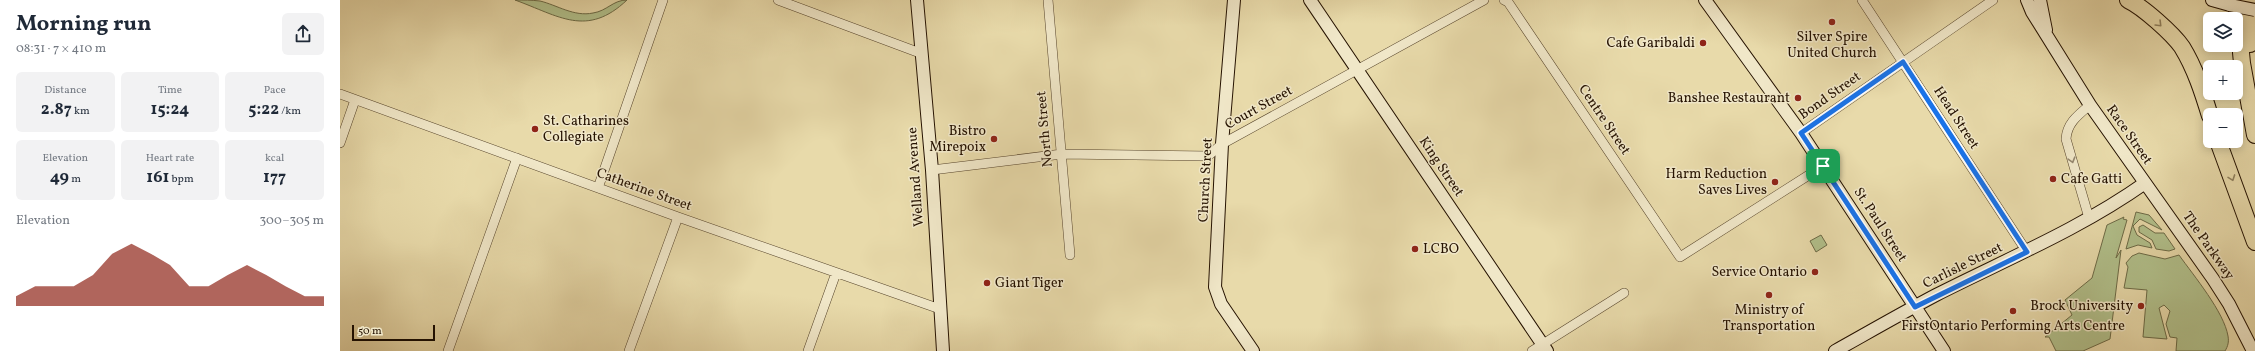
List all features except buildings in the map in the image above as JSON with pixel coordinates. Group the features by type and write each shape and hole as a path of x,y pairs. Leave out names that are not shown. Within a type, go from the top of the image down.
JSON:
{"highway":[{"path":"2128,0 2154,19 2182,47 2200,86 2207,108"},
{"path":"2251,0 2252,106 2255,130"},
{"path":"2230,2 2255,135"},
{"path":"2221,148 2255,242"}],"street":[{"path":"598,188 662,0"},
{"path":"778,0 920,52"},
{"name":"Welland Avenue","path":"917,0 920,52 932,170 943,351"},
{"name":"North Street","path":"1048,0 1070,255"},
{"name":"Church Street","path":"1234,0 1222,144 1215,287 1221,304 1253,351"},
{"name":"King Street","path":"1310,0 1545,348"},
{"name":"Court Street","path":"932,170 1062,154 1208,156 1222,144 1484,0"},
{"name":"Centre Street","path":"1504,0 1508,2 1680,257 1823,166"},
{"name":"St. Paul Street","path":"1705,0 1801,133 1944,351"},
{"name":"Head Street","path":"1862,0 2027,252"},
{"name":"Bond Street","path":"1801,133 1993,0"},
{"name":"Race Street","path":"2026,0 2047,37 2090,105 2144,183"},
{"name":"Race Street","path":"2040,0 2047,37"},
{"path":"2212,0 2230,2 2255,10"},
{"name":"Catherine Street","path":"340,94 678,217 940,309"},
{"path":"340,143 355,100"},
{"name":"Race Street","path":"2089,218 2066,139 2066,130 2073,120 2090,105"},
{"path":"448,351 517,158"},
{"name":"Carlisle Street","path":"1835,351 1915,307 2027,252 2089,218 2144,183"},
{"name":"The Parkway","path":"2144,183 2213,279 2229,304 2253,351"},
{"path":"630,351 678,217"},
{"path":"808,351 836,273"},
{"path":"1532,351 1545,348 1624,293"}],"green space":[{"path":"515,0 540,1 572,12 586,14 598,12 622,0 627,0 613,12 599,18 586,21 559,17"},
{"path":"2136,212 2149,215 2162,230 2140,219 2133,226 2137,235 2150,243 2152,248 2138,245 2126,249"},
{"path":"2124,217 2123,219 2127,220 2116,258 2121,250 2110,339 2083,351 2056,351 2049,337 2045,337 2072,315 2065,300 2092,278 2107,225"},
{"path":"2143,225 2155,233 2164,233 2175,249 2169,251 2156,249 2152,240 2139,232 2139,227"},
{"path":"1821,235 1827,245 1816,252 1810,241"},
{"path":"2139,253 2165,259 2179,255 2208,294 2221,316 2228,338 2228,344 2225,351 2176,351 2177,338 2170,337 2166,324 2170,311 2164,305 2159,308 2167,339 2143,337 2147,290 2124,288 2128,267 2126,263 2132,256"}],"place":[{"name":"Silver Spire United Church","path":"1832,22"},
{"name":"Cafe Garibaldi","path":"1703,43"},
{"name":"Banshee Restaurant","path":"1798,98"},
{"name":"St. Catharines Collegiate","path":"535,129"},
{"name":"Bistro Mirepoix","path":"994,139"},
{"name":"Cafe Gatti","path":"2053,179"},
{"name":"Harm Reduction Saves Lives","path":"1775,182"},
{"name":"LCBO","path":"1415,249"},
{"name":"Service Ontario","path":"1815,272"},
{"name":"Giant Tiger","path":"987,283"},
{"name":"Ministry of Transportation","path":"1769,295"},
{"name":"Brock University","path":"2141,306"},
{"name":"FirstOntario Performing Arts Centre","path":"2013,311"}],"route":[{"path":"1903,62 2027,252 1915,307 1823,166 1801,133 1903,62"}]}
